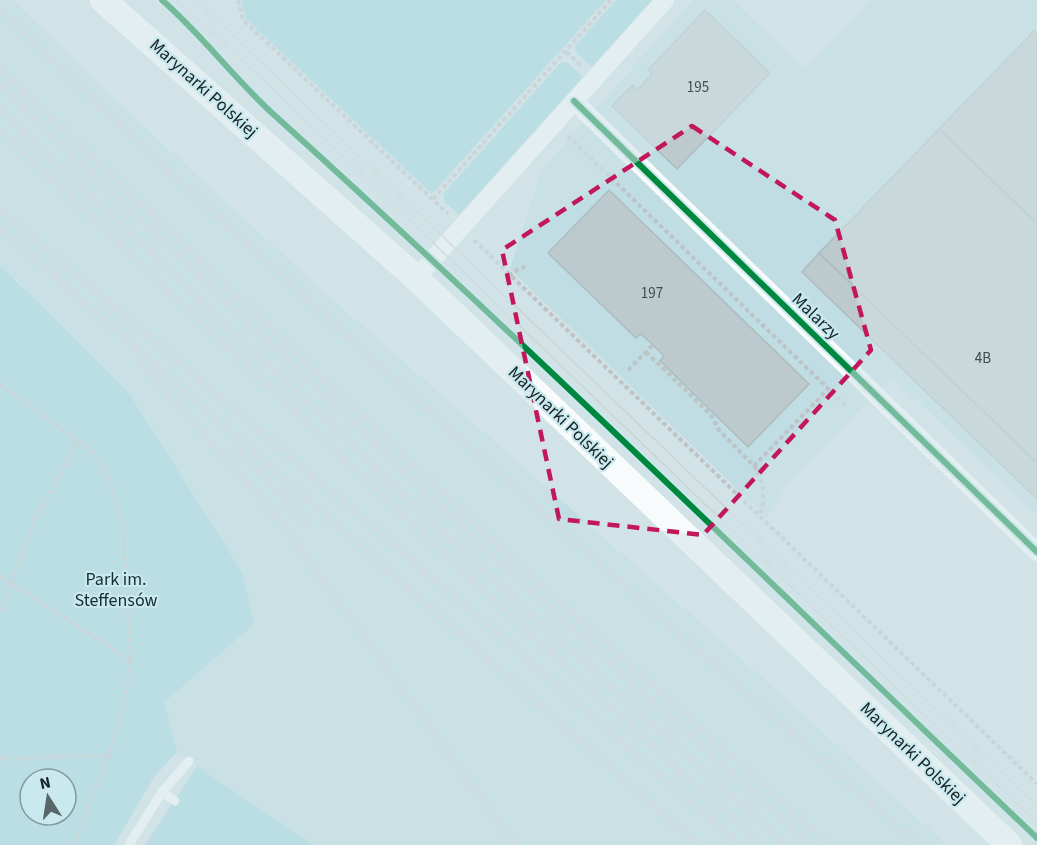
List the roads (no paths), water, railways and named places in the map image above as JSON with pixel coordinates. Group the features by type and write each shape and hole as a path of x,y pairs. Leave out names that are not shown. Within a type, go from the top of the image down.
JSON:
{"main road":[{"name":"Marynarki Polskiej","path":"104,0 416,278 1009,845"}],"street":[{"path":"416,278 664,0"},
{"name":"Malarzy","path":"574,101 1037,552"}],"lane":[{"path":"129,845 162,792 189,761"},
{"path":"162,792 175,801"}],"tram line":[{"path":"177,0 272,88 1037,823"},
{"path":"196,0 1037,806"}],"railway":[{"path":"0,10 339,329 918,845"},
{"path":"0,69 508,555 830,845"},
{"path":"0,86 500,563 812,845"},
{"path":"0,109 489,576 786,845"},
{"path":"0,130 460,569 761,845"},
{"path":"0,210 505,640 740,845"},
{"path":"0,228 698,845"},
{"path":"138,360 276,516 515,845"},
{"path":"238,448 309,527"}],"park label":[{"name":"Park im. Steffensów","path":"116,589"}]}
